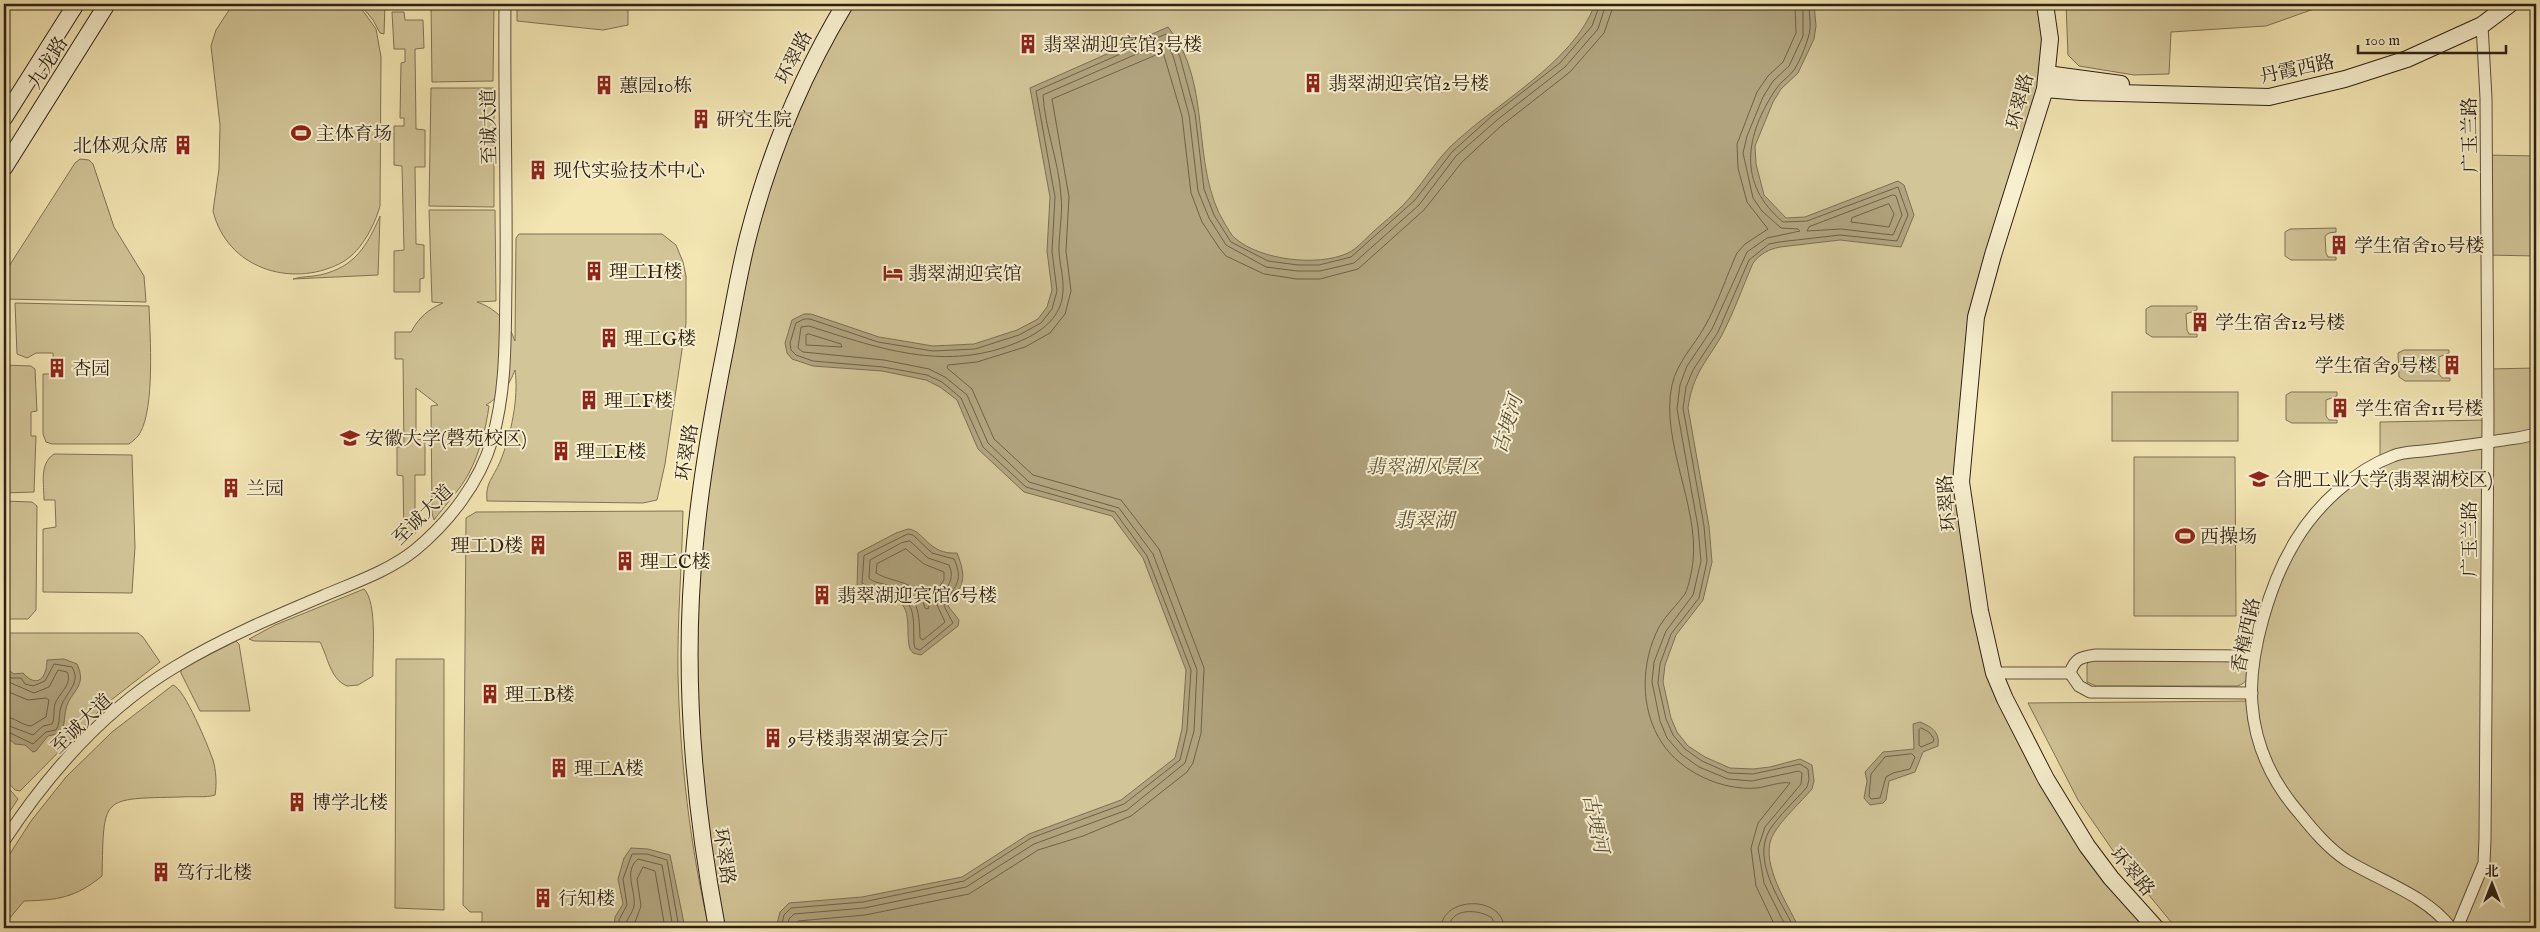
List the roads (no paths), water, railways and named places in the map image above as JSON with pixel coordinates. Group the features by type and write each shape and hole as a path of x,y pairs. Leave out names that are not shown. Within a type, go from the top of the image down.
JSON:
{"street":[{"name":"九龙路","path":"4,118 76,4"},
{"name":"九龙路","path":"4,168 108,4"},
{"name":"至诚大道","path":"4,841 27,806 90,734 131,699 182,663 270,618 393,565 414,551 466,496 491,443 501,406 506,262 505,4"},
{"name":"环翠路","path":"717,928 700,820 690,702 690,610 699,498 713,412 741,268 762,186 798,91 845,4"},
{"name":"环翠路","path":"2045,4 2050,39 2046,81 1993,254 1974,332 1961,482 1980,611 1994,673 2046,779 2086,846 2111,878 2156,928"},
{"name":"丹霞西路","path":"2046,81 2262,91 2338,73 2395,55 2460,27 2496,4"},
{"name":"丹霞西路","path":"2046,81 2081,92 2269,97 2345,78 2407,59 2482,25 2510,4"},
{"name":"广玉兰路","path":"2457,928 2484,863 2486,443 2488,412 2486,98 2482,25"},
{"name":"香樟西路","path":"2451,928 2437,914 2419,901 2376,875 2346,860 2325,843 2298,813 2272,776 2261,751 2252,693 2254,656 2266,604 2296,540 2323,506 2361,472 2394,455 2486,443 2536,433"},
{"path":"2070,673 2074,663 2079,658 2096,655 2254,656"},
{"path":"1994,673 2070,673"},
{"path":"2070,673 2079,686 2090,692 2252,693"}],"water":[{"name":"翡翠湖","path":"1595,4 1814,4 1816,26 1814,39 1798,73 1781,89 1773,102 1755,146 1756,164 1764,195 1786,218 1805,217 1898,181 1904,185 1914,215 1901,247 1840,240 1780,247 1768,251 1759,257 1753,263 1722,335 1701,369 1690,396 1688,408 1709,526 1712,562 1703,600 1676,635 1665,665 1663,682 1671,718 1677,732 1688,746 1705,757 1730,768 1753,769 1770,767 1800,759 1812,765 1814,781 1812,789 1782,821 1770,843 1771,866 1780,891 1796,922 1795,928 1488,928 1474,922 1457,928 776,928 780,912 789,903 862,897 962,877 1029,834 1121,800 1175,758 1182,729 1186,670 1143,558 1112,516 1024,492 978,449 957,400 940,387 926,380 882,371 813,366 792,359 787,353 785,343 792,320 804,314 811,314 879,337 933,346 974,344 1017,330 1038,319 1047,307 1052,290 1047,251 1050,197 1030,88 1168,27 1182,49 1191,73 1197,99 1207,177 1214,201 1233,236 1260,252 1290,259 1321,260 1348,253 1403,205 1449,148 1551,64 1584,26"},
{"path":"908,529 914,530 939,550 947,553 957,553 963,575 961,587 948,606 959,620 958,626 921,655 913,653 910,649 906,610 903,605 898,600 857,588 858,553 896,533"},
{"path":"64,659 77,664 80,678 79,684 68,703 61,733 48,736 36,751 33,752 25,745 15,744 4,735 4,667 14,674 23,673 28,678 37,681 45,672 47,660"},
{"path":"1920,722 1934,731 1938,737 1938,746 1923,752 1915,772 1889,781 1886,800 1883,803 1870,805 1864,798 1867,781 1865,772 1883,752 1914,749 1913,724"},
{"path":"631,848 648,849 670,855 685,928 614,928 615,917 623,904 618,879 624,858"}],"place":[{"name":"翡翠湖迎宾馆3号楼","path":"1028,44"},
{"name":"翡翠湖迎宾馆2号楼","path":"1313,83"},
{"name":"蕙园10栋","path":"604,85"},
{"name":"研究生院","path":"701,119"},
{"name":"主体育场","path":"301,133"},
{"name":"北体观众席","path":"183,145"},
{"name":"现代实验技术中心","path":"538,170"},
{"name":"学生宿舍10号楼","path":"2339,245"},
{"name":"理工H楼","path":"594,271"},
{"name":"翡翠湖迎宾馆","path":"893,273"},
{"name":"学生宿舍12号楼","path":"2200,322"},
{"name":"理工G楼","path":"609,338"},
{"name":"学生宿舍9号楼","path":"2452,365"},
{"name":"杏园","path":"57,368"},
{"name":"理工F楼","path":"589,400"},
{"name":"学生宿舍11号楼","path":"2340,408"},
{"name":"安徽大学(磬苑校区)","path":"350,438"},
{"name":"理工E楼","path":"561,451"},
{"name":"合肥工业大学(翡翠湖校区)","path":"2259,479"},
{"name":"兰园","path":"231,488"},
{"name":"西操场","path":"2185,536"},
{"name":"理工D楼","path":"538,545"},
{"name":"理工C楼","path":"625,561"},
{"name":"翡翠湖迎宾馆6号楼","path":"822,595"},
{"name":"理工B楼","path":"490,694"},
{"name":"9号楼翡翠湖宴会厅","path":"773,738"},
{"name":"理工A楼","path":"559,768"},
{"name":"博学北楼","path":"297,802"},
{"name":"笃行北楼","path":"161,872"},
{"name":"行知楼","path":"543,898"}],"water label":[{"name":"古埂河","path":"1507,424"},
{"name":"古埂河","path":"1596,823"}],"park label":[{"name":"翡翠湖风景区","path":"1423,466"}]}
